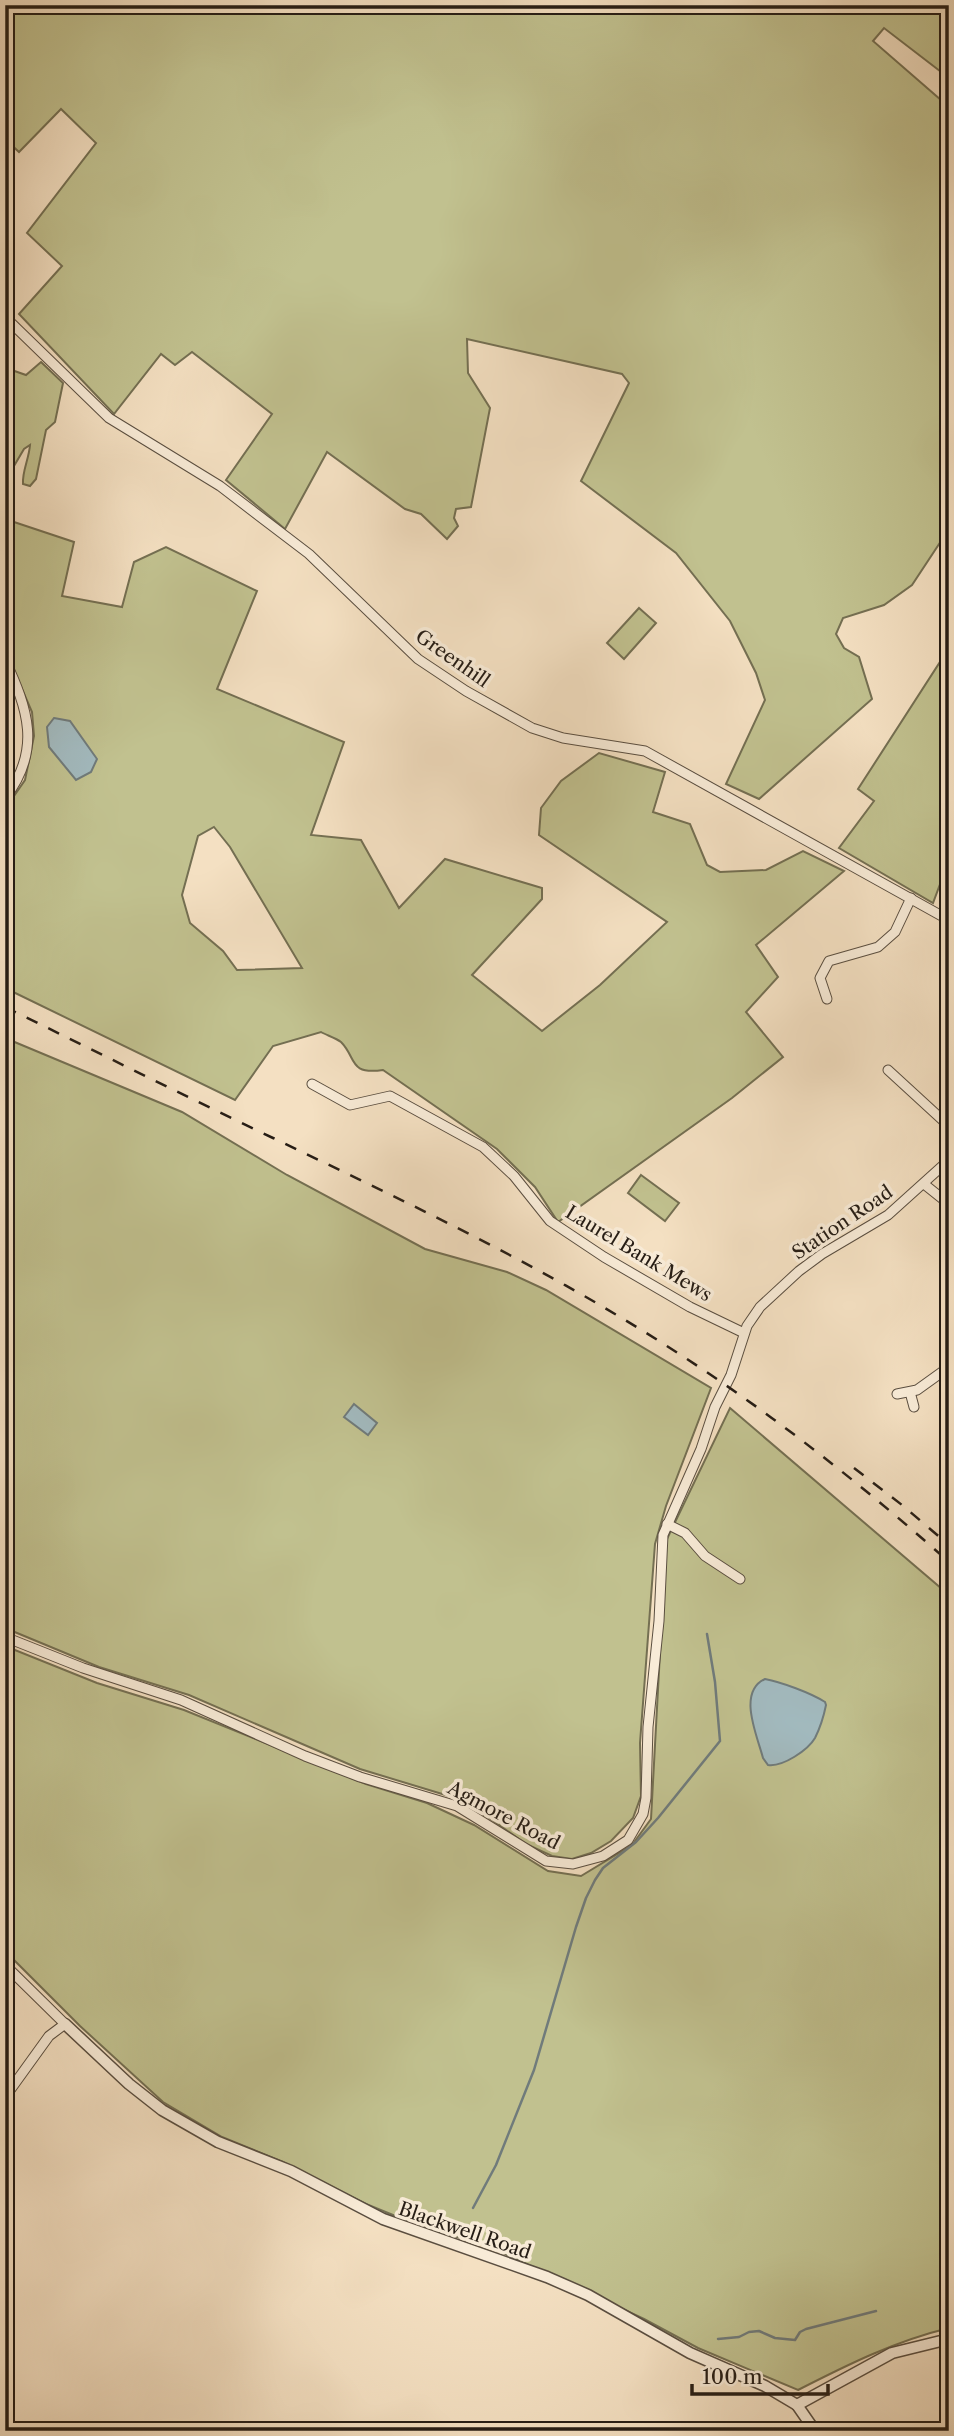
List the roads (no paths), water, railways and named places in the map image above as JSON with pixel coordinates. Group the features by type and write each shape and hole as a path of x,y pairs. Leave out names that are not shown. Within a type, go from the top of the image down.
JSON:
{"street":[{"name":"Greenhill","path":"5,317 109,418 220,486 309,554 418,659 442,675 532,728 563,738 645,751 949,920"},
{"path":"5,660 23,701 29,730 24,758 5,798"},
{"path":"828,999 820,978 829,961 878,947 895,932 911,898"},
{"path":"888,1070 949,1126"},
{"name":"Laurel Bank Mews","path":"312,1084 350,1105 390,1096 483,1147 514,1175 550,1221 604,1257 668,1294 744,1333"},
{"name":"Station Road","path":"723,1390 734,1368 750,1319 760,1307 822,1254 888,1215 949,1160"},
{"path":"924,1184 949,1204"},
{"path":"897,1394 910,1392 949,1367"},
{"name":"Agmore Road","path":"5,1637 83,1668 181,1700 327,1764 457,1806 546,1861 573,1864 587,1862 603,1856 628,1840 643,1814 648,1727 659,1621 663,1535 701,1449 723,1390"},
{"path":"910,1392 914,1407"},
{"path":"667,1524 685,1533 705,1556 740,1579"},
{"name":"Blackwell Road","path":"5,1965 129,2084 162,2110 218,2142 291,2171 383,2220 536,2273 588,2295 690,2353 765,2386 797,2405"},
{"path":"5,2097 49,2036 65,2024"},
{"path":"815,2431 797,2405 892,2353 949,2339"}],"water":[{"path":"54,718 70,721 97,759 91,772 76,780 49,747 47,727"},
{"path":"354,1404 377,1423 368,1435 344,1417"},
{"path":"765,1679 804,1692 826,1705 812,1743 794,1757 774,1765 768,1765 763,1758 751,1715 752,1694 757,1685"}],"waterway":[{"path":"473,2208 496,2165 534,2070 576,1927 595,1880 603,1868 636,1842 658,1818 720,1741 715,1682 707,1634"},
{"path":"941,2291 949,2293"},
{"path":"718,2339 759,2331 775,2338 795,2340 800,2332 806,2329 876,2311"}],"railway":[{"path":"5,1007 420,1209 612,1312 772,1418 880,1502 949,1562"},
{"path":"854,1468 949,1545"}]}
